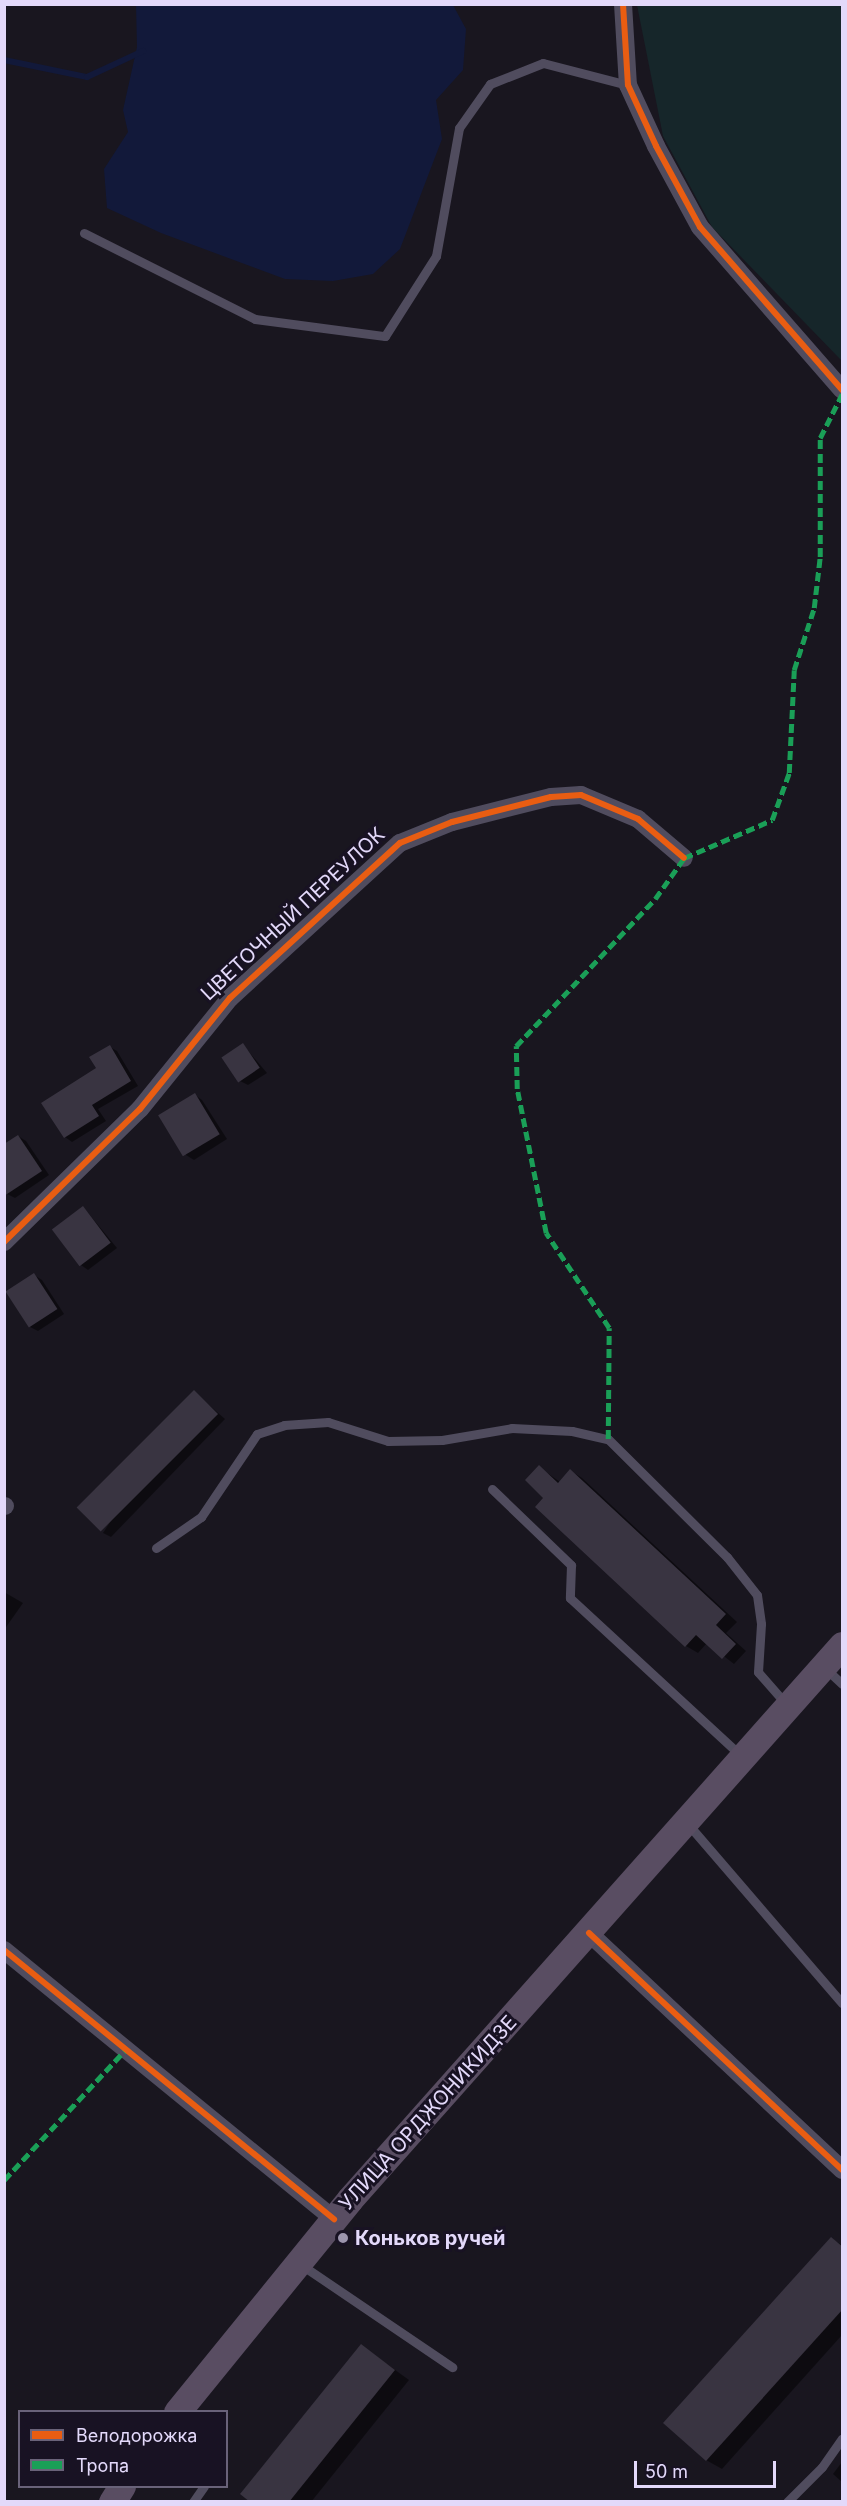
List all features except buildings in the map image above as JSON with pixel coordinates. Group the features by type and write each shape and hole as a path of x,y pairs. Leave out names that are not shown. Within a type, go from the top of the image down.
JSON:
{"main road":[{"name":"УЛИЦА ОРДЖОНИКИДЗЕ","path":"179,2410 334,2219 589,1933 742,1757 788,1706 833,1675 843,1645"},
{"path":"112,2502 121,2488"}],"street":[{"path":"623,4 628,84 656,146 700,227 843,390"},
{"name":"ЦВЕТОЧНЫЙ ПЕРЕУЛОК","path":"4,1242 140,1109 230,998 400,843 452,822 551,796 581,795 638,819 684,858"},
{"path":"589,1933 843,2170"},
{"path":"4,1950 334,2219"}],"lane":[{"path":"84,233 255,320 385,336 436,256 459,128 490,84 543,63 628,84"},
{"path":"156,1548 201,1517 257,1434 284,1425 328,1422 388,1441 442,1440 512,1428 572,1431 608,1439 727,1557 757,1595 760,1624 758,1672 788,1706"},
{"path":"492,1488 571,1565 570,1598 742,1757"},
{"path":"686,1821 843,2003"},
{"path":"298,2262 452,2367"},
{"path":"787,2502 822,2467 843,2438"},
{"path":"193,2502 203,2488"}],"shaded area":[{"path":"637,5 842,5 842,361 712,227 663,136"}],"water":[{"path":"136,5 453,5 466,29 463,70 436,100 442,139 400,249 373,274 333,281 285,279 161,233 107,208 104,169 128,132 123,110 137,47"}],"waterway":[{"path":"4,60 87,77 143,51"}],"marked path":[{"path":"608,1439 609,1328 546,1233 517,1089 516,1046 655,899 684,858 772,820 789,773 794,670 814,608 820,557 820,438 842,394"},
{"path":"4,2180 127,2048"}],"cycle path":[{"path":"623,4 628,85 656,146 700,227 842,390"},
{"path":"4,1242 140,1109 230,998 400,843 452,822 551,797 581,795 638,819 684,858"},
{"path":"589,1933 842,2170"},
{"path":"4,1950 334,2219"}],"place":[{"name":"Коньков ручей","path":"343,2238"}]}
